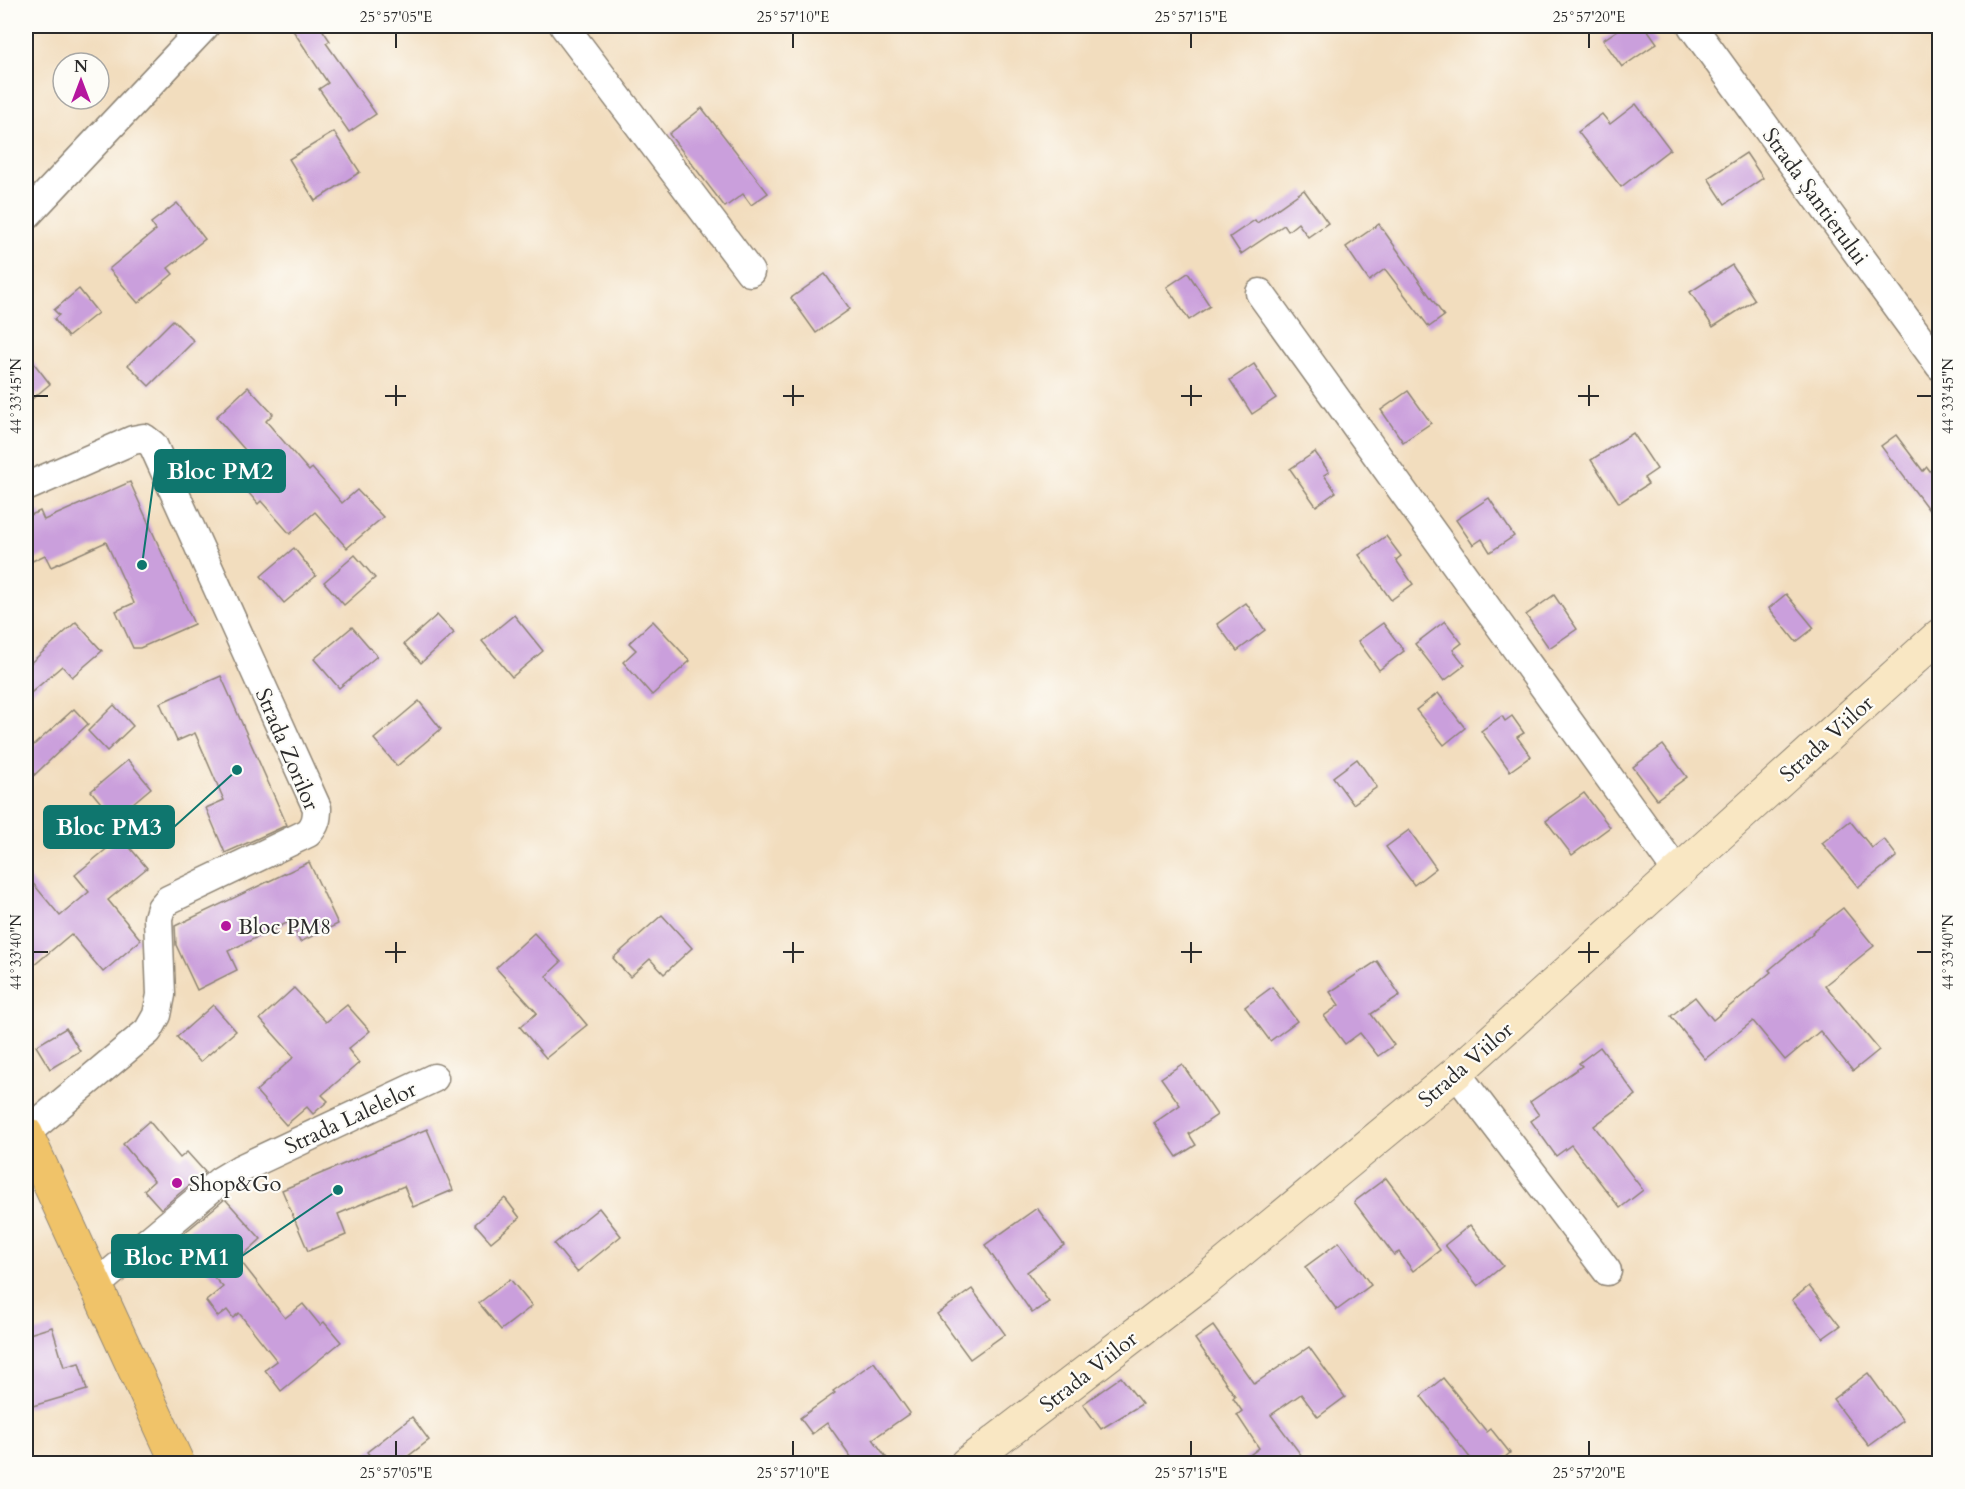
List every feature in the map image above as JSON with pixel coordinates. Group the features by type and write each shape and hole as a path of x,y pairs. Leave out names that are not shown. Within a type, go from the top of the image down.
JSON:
{"main road":[{"name":"Strada Viilor","path":"966,1464 1202,1283 1456,1073 1940,634"},
{"path":"26,1133 178,1464"}],"street":[{"path":"26,216 205,26"},
{"path":"564,26 750,272"},
{"name":"Strada Șantierului","path":"1692,26 1940,366"},
{"path":"1260,293 1678,873"},
{"name":"Strada Zorilor","path":"26,487 133,440 144,438 153,445 317,808 314,828 308,833 168,900 161,908 158,918 161,995 157,1015 148,1031 26,1133"},
{"path":"1456,1073 1607,1271"},
{"name":"Strada Lalelelor","path":"95,1286 220,1182 240,1169 434,1078"}],"building":[{"path":"290,26 320,26 330,41 326,43 376,114 349,132 319,89 328,83"},
{"path":"1624,26 1645,26 1657,43 1622,67 1603,40"},
{"path":"1636,104 1670,149 1621,187 1578,132 1602,114 1610,124"},
{"path":"702,108 768,193 751,205 743,194 725,207 669,134"},
{"path":"334,132 360,172 315,201 289,159"},
{"path":"1746,153 1763,178 1725,204 1708,178"},
{"path":"1304,190 1328,223 1308,237 1298,223 1288,231 1284,225 1241,254 1230,237 1255,220 1257,223"},
{"path":"177,203 205,239 168,268 173,274 138,303 109,269 156,230 151,223"},
{"path":"1379,224 1444,316 1429,327 1385,269 1369,281 1346,247"},
{"path":"1732,265 1755,300 1713,327 1690,292"},
{"path":"1188,273 1210,306 1189,320 1167,287"},
{"path":"825,274 850,309 816,333 791,298"},
{"path":"79,289 98,313 68,337 54,319 59,315 54,310"},
{"path":"173,320 194,341 149,386 128,365"},
{"path":"26,353 50,384 26,404"},
{"path":"1254,364 1276,398 1252,414 1230,380"},
{"path":"248,387 273,414 266,421 309,471 312,468 342,503 357,490 383,517 347,548 315,512 290,534 261,501 258,504 234,475 253,459 216,417"},
{"path":"1408,391 1431,423 1403,442 1381,410"},
{"path":"1633,433 1657,469 1644,478 1648,484 1619,503 1591,460"},
{"path":"1896,435 1923,471 1927,467 1940,484 1940,525 1881,446"},
{"path":"1315,452 1329,472 1324,475 1336,492 1316,506 1290,469"},
{"path":"130,482 194,624 140,648 133,648 116,611 134,603 106,542 51,567 45,555 26,564 26,517 40,511 44,520"},
{"path":"1489,498 1514,536 1490,552 1482,539 1473,545 1456,520"},
{"path":"1386,536 1401,556 1396,560 1413,584 1391,600 1359,555"},
{"path":"294,548 316,576 284,603 261,576"},
{"path":"355,555 375,578 344,605 324,582"},
{"path":"1786,594 1814,628 1796,642 1769,608"},
{"path":"1554,595 1577,629 1549,648 1526,615"},
{"path":"1246,603 1265,630 1237,651 1217,624"},
{"path":"437,615 454,633 421,663 404,644"},
{"path":"514,615 543,651 512,677 482,641"},
{"path":"653,621 690,661 652,695 623,662 636,650 629,643"},
{"path":"1445,621 1462,643 1453,650 1465,665 1444,681 1415,644"},
{"path":"76,622 102,651 72,677 62,666 26,697 26,667"},
{"path":"1383,623 1404,651 1379,670 1358,641"},
{"path":"352,627 377,656 339,688 314,659"},
{"path":"221,676 287,825 225,853 206,808 224,800 195,733 177,741 160,703"},
{"path":"1438,693 1465,728 1444,745 1416,710"},
{"path":"419,701 441,729 397,766 374,739"},
{"path":"114,705 133,726 107,751 88,731"},
{"path":"74,709 88,724 26,783 26,752"},
{"path":"1502,716 1505,721 1512,716 1524,733 1517,737 1531,756 1510,771 1481,731"},
{"path":"1663,745 1687,777 1657,799 1633,767"},
{"path":"1357,759 1377,787 1353,804 1333,777"},
{"path":"128,760 151,788 114,819 91,791"},
{"path":"1584,793 1610,827 1572,855 1546,821"},
{"path":"1850,821 1872,848 1884,839 1897,856 1858,887 1822,843"},
{"path":"1409,830 1436,868 1414,885 1386,847"},
{"path":"121,837 147,868 108,900 141,940 103,972 71,934 26,972 26,875 60,916 89,892 75,875"},
{"name":"Bloc PM8","path":"309,862 338,924 300,942 291,921 228,951 237,970 197,990 176,945 175,926"},
{"path":"1843,908 1874,946 1825,985 1879,1050 1853,1071 1820,1031 1785,1060 1753,1021 1705,1059 1671,1016 1695,997 1713,1020 1771,972 1769,970 1812,932"},
{"path":"662,915 692,948 664,974 650,959 630,977 613,958"},
{"path":"534,933 561,962 546,976 587,1025 546,1058 520,1027 537,1013 496,968"},
{"path":"1377,961 1400,995 1371,1014 1394,1045 1378,1056 1360,1033 1345,1044 1324,1016 1339,1005 1330,992"},
{"path":"1272,987 1297,1021 1270,1041 1245,1007"},
{"path":"294,988 326,1022 347,1005 370,1031 348,1049 359,1063 322,1095 328,1101 313,1114 307,1107 286,1125 256,1091 294,1057 260,1019"},
{"path":"213,1005 236,1031 200,1062 177,1037"},
{"path":"66,1028 80,1051 50,1069 36,1046"},
{"path":"1600,1047 1636,1095 1594,1126 1643,1190 1620,1208 1571,1145 1556,1156 1531,1121 1539,1115 1530,1102 1582,1066 1579,1063"},
{"path":"1182,1064 1217,1115 1189,1134 1196,1145 1177,1157 1154,1123 1180,1105 1161,1078"},
{"path":"149,1121 180,1158 187,1152 205,1172 161,1209 144,1190 154,1181 123,1144"},
{"path":"427,1129 453,1190 413,1207 404,1186 338,1214 346,1235 308,1251 282,1190"},
{"path":"1386,1178 1440,1250 1413,1271 1399,1252 1394,1255 1354,1202"},
{"path":"505,1198 520,1218 491,1242 475,1224"},
{"path":"225,1199 261,1239 239,1259 285,1318 303,1304 320,1325 324,1322 341,1342 281,1391 265,1370 277,1361 239,1313 233,1318 227,1310 218,1317 206,1301 223,1287 181,1242 186,1237 183,1234"},
{"path":"599,1208 621,1236 577,1272 554,1244"},
{"path":"1037,1208 1064,1245 1027,1272 1049,1302 1032,1313 985,1245"},
{"path":"1470,1225 1503,1266 1478,1286 1445,1245"},
{"path":"1339,1242 1371,1285 1337,1310 1305,1267"},
{"path":"510,1279 532,1306 501,1330 479,1303"},
{"path":"1809,1286 1840,1326 1823,1338 1792,1300"},
{"path":"972,1289 1005,1334 970,1359 937,1314"},
{"path":"1213,1326 1254,1384 1309,1347 1345,1397 1318,1417 1301,1394 1271,1415 1302,1456 1292,1464 1238,1464 1259,1448 1237,1415 1242,1411 1233,1398 1235,1396 1195,1339"},
{"path":"52,1327 64,1367 79,1363 87,1390 26,1408 26,1335"},
{"path":"874,1362 910,1413 873,1439 891,1464 856,1464 827,1423 812,1434 800,1418"},
{"path":"1868,1373 1903,1421 1869,1446 1833,1399"},
{"path":"1121,1377 1142,1404 1101,1429 1083,1404"},
{"path":"1443,1378 1487,1432 1491,1429 1510,1453 1497,1464 1475,1464 1421,1396"},
{"path":"412,1417 429,1440 398,1464 376,1464 367,1452"}],"place":[{"name":"Bloc PM2","path":"142,565"},
{"name":"Bloc PM3","path":"237,770"},
{"name":"Bloc PM8","path":"226,926"},
{"name":"Shop&Go","path":"177,1183"},
{"name":"Bloc PM1","path":"338,1190"}]}
